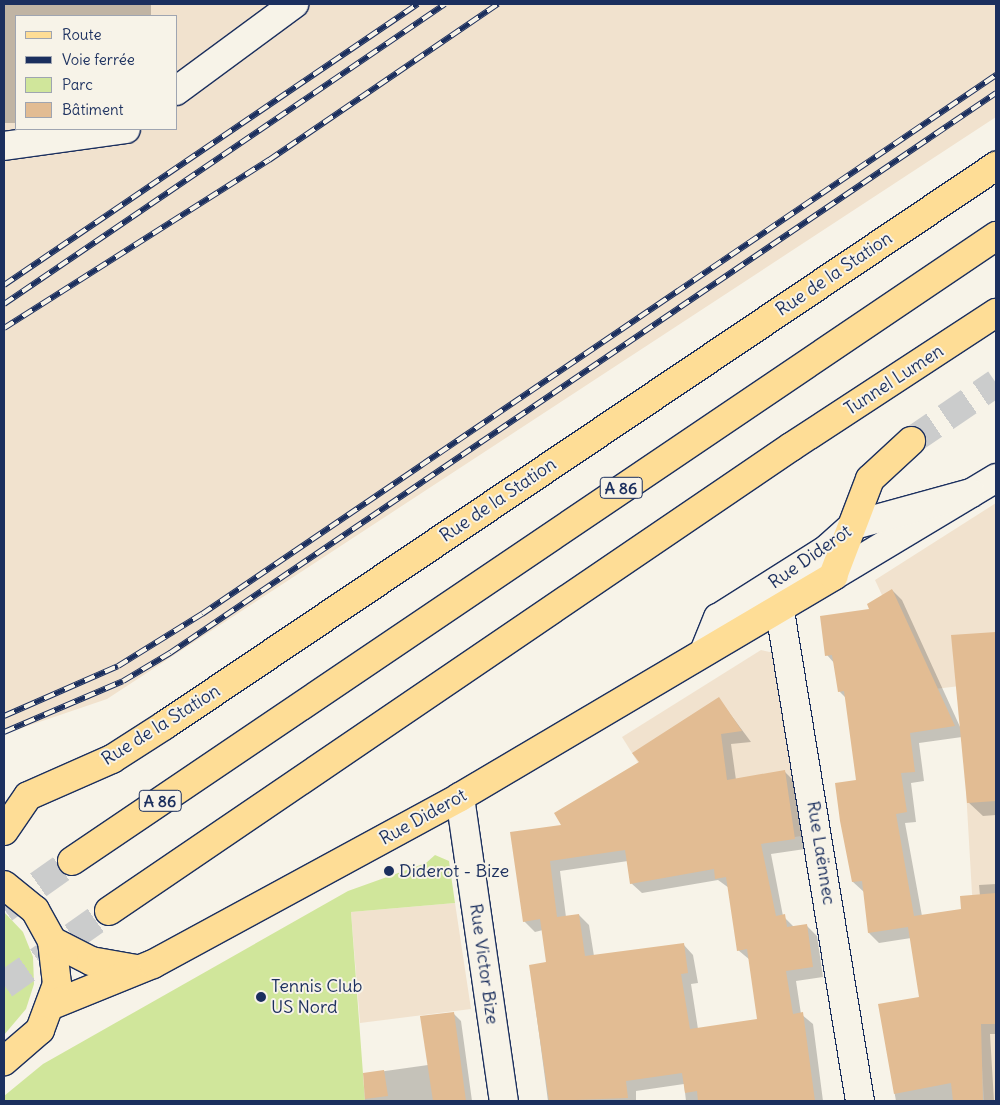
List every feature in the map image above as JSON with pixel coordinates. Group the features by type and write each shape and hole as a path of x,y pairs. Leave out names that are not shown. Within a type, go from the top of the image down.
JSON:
{"main road":[{"name":"Rue de la Station","path":"4,831 28,796 56,780 112,759 165,726 996,166"},
{"name":"A 86","path":"72,861 996,236"},
{"name":"Tunnel Lumen","path":"108,911 791,447 996,313"},
{"path":"833,576 870,479 911,441"},
{"name":"Rue Diderot","path":"52,1005 136,970 460,797 704,652 779,604 833,576"},
{"path":"4,886 35,910 52,941 57,984 52,1005 40,1030 4,1061"},
{"path":"52,941 91,961 136,970"}],"street":[{"path":"178,90 294,4"},
{"path":"4,146 119,130"},
{"name":"Rue Diderot","path":"833,576 996,478"},
{"name":"Rue Diderot","path":"704,652 718,618 827,549 854,525 971,493"},
{"name":"Rue Laënnec","path":"779,604 860,1101"},
{"name":"Rue Victor Bize","path":"460,797 504,1101"}],"shaded area":[{"path":"4,4 996,4 996,117 107,699 4,734"},
{"path":"996,503 996,1101 984,1101 960,686 926,690 875,580"},
{"path":"761,650 774,653 801,836 695,854 622,737"},
{"path":"455,903 471,1009 360,1023 351,912"}],"green space":[{"name":"Tennis Club US Nord","path":"435,855 449,861 455,903 351,912 365,1101 4,1101 4,1096 43,1064 348,891 426,863"},
{"path":"4,912 23,932 33,957 34,984 26,1009 4,1035"}],"building":[{"path":"892,589 955,726 910,733 915,772 901,773 907,812 896,814 914,916 961,909 960,896 996,893 996,1024 981,1024 983,1101 953,1101 951,1083 894,1094 878,1004 919,997 908,927 868,933 862,881 852,882 840,821 835,783 856,780 844,691 838,692 832,655 825,656 820,616 869,609 867,604"},
{"path":"996,632 996,801 967,803 951,635"},
{"path":"719,697 742,731 721,734 727,780 785,770 795,839 761,844 776,916 785,914 787,927 807,924 813,967 786,971 793,1014 803,1012 815,1101 698,1101 697,1091 685,1093 682,1073 626,1081 628,1098 549,1101 529,965 546,962 540,919 523,922 510,832 561,825 554,813 639,762 632,753","holes":["625,850 630,884 714,869 715,879 726,877 737,951 747,949 757,1019 690,1029 681,974 688,973 684,943 585,956 579,914 557,917 550,861"]},
{"path":"454,1012 466,1101 433,1101 420,1016"},
{"path":"384,1070 388,1096 365,1099 363,1073"}],"tunnel":[{"path":"911,441 996,383"},
{"path":"4,909 72,861"},
{"path":"4,985 109,911"}],"railway":[{"path":"4,285 417,4"},
{"path":"4,304 445,4"},
{"path":"4,328 269,160 498,4"},
{"path":"4,716 118,666 202,614 996,75"},
{"path":"4,732 123,681 170,653 996,93"}],"place":[{"name":"Diderot - Bize","path":"389,871"},
{"name":"Tennis Club US Nord","path":"261,997"}]}
